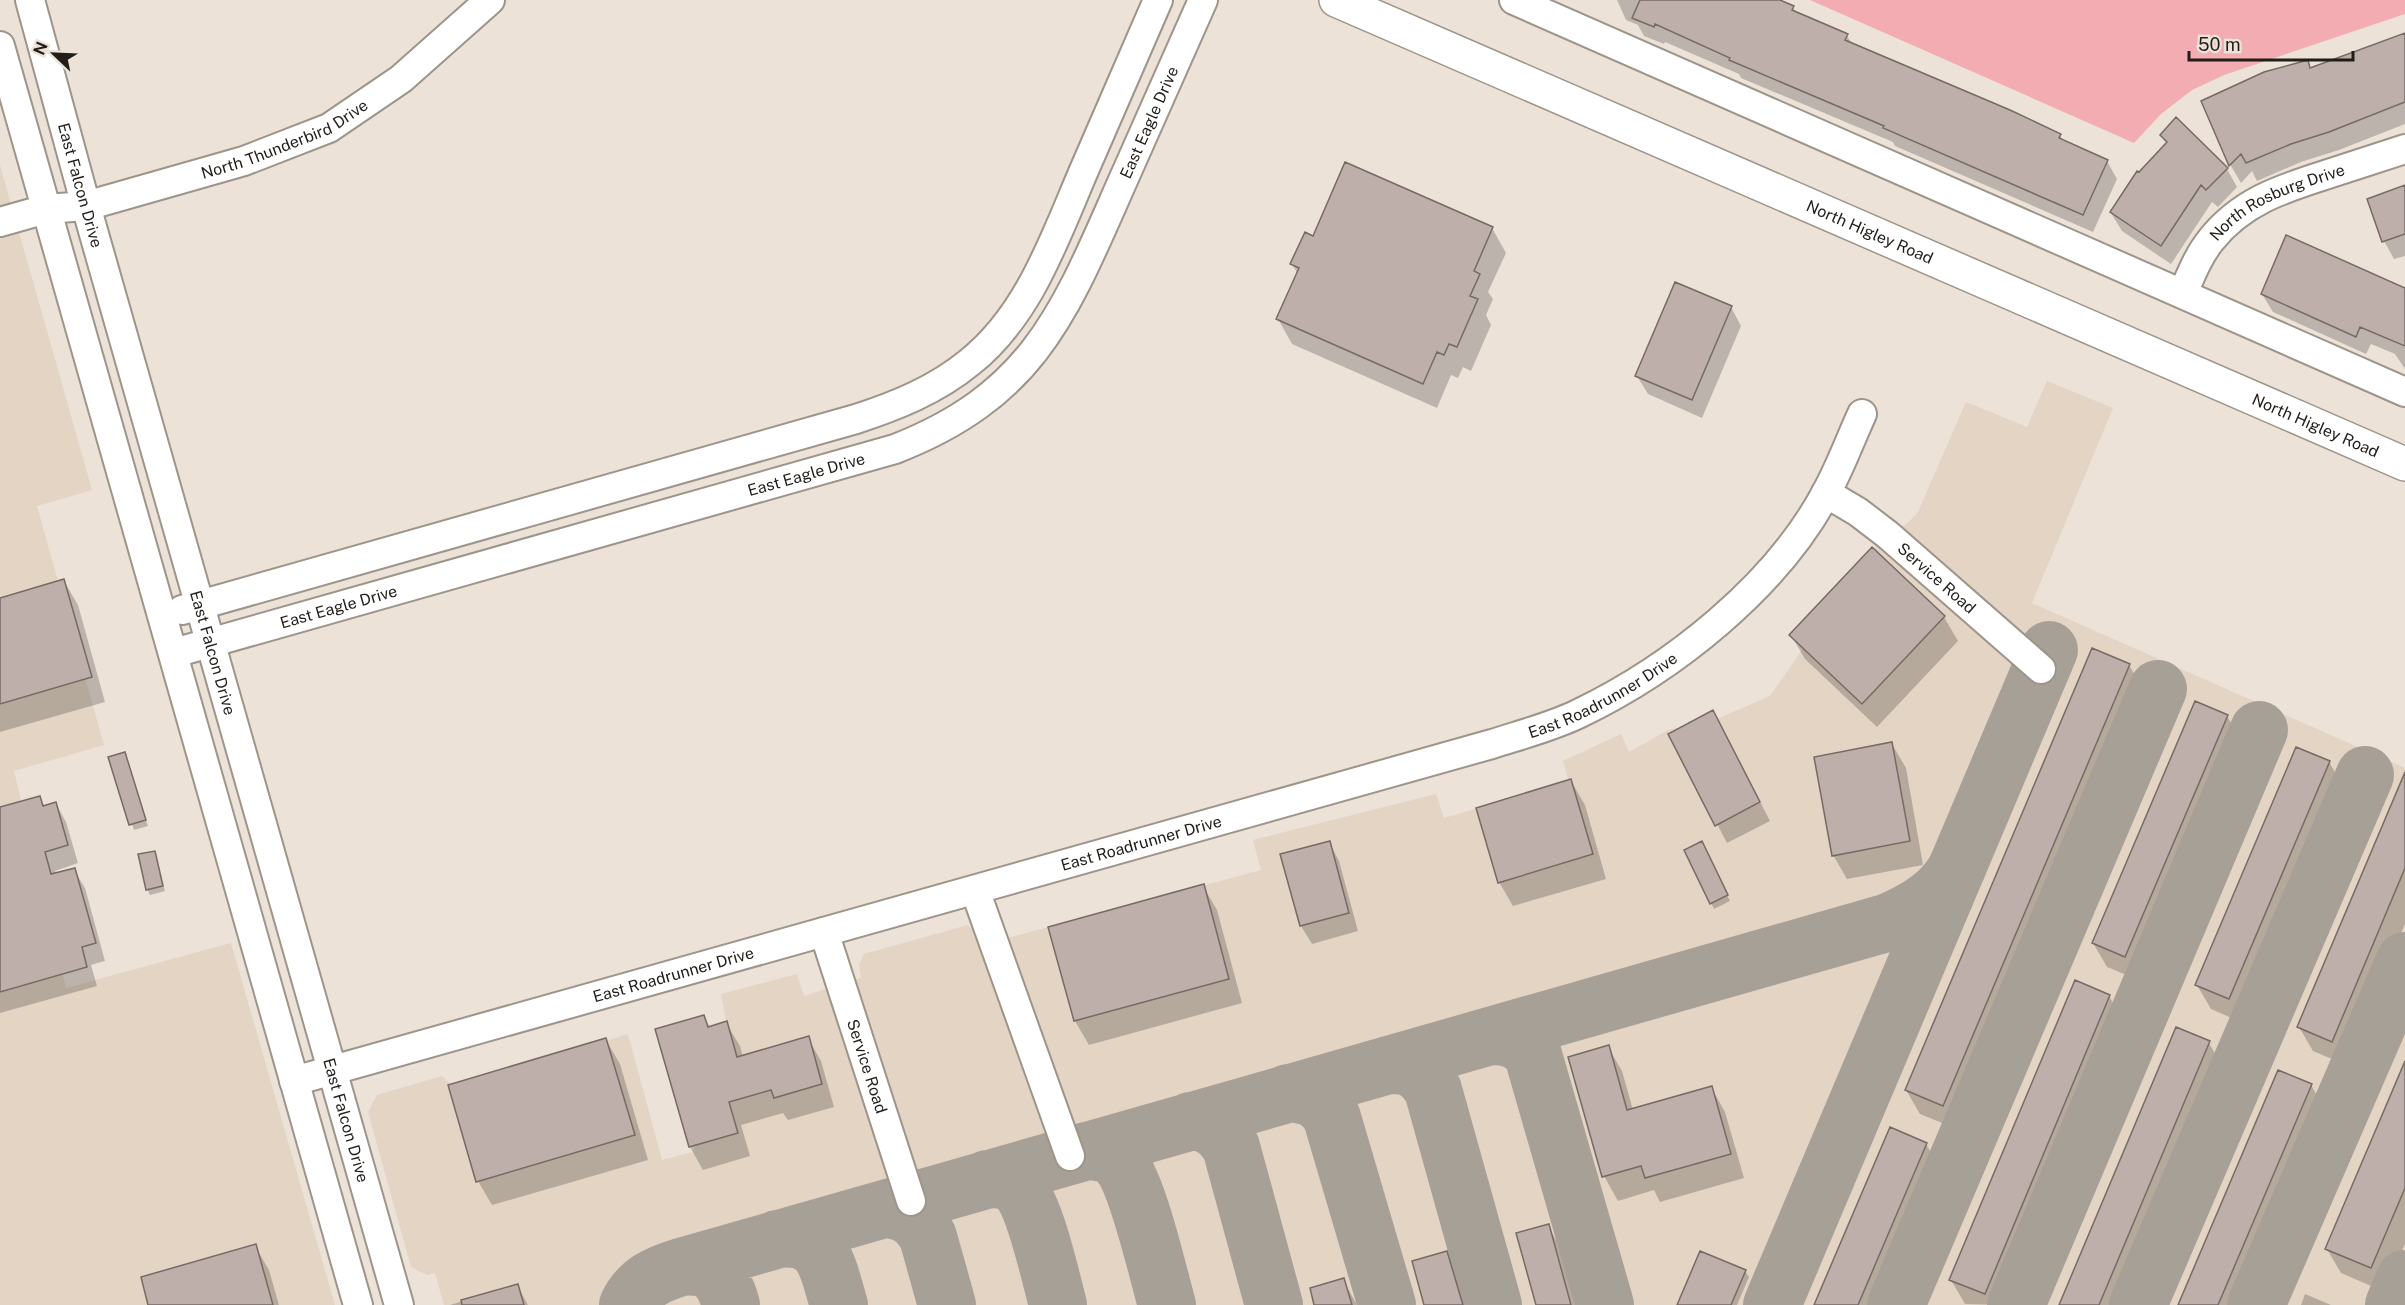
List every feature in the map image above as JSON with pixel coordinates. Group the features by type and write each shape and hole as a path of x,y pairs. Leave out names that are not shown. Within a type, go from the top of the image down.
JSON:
{"main road":[{"name":"North Higley Road","path":"1336,0 2405,464"}],"street":[{"name":"East Falcon Drive","path":"30,0 86,206 399,1305"},
{"name":"North Thunderbird Drive","path":"0,222 46,209 86,206 244,161 329,128 401,79 490,0"},
{"path":"163,615 895,406 933,387 970,362 1017,311 1036,277 1158,0"},
{"name":"East Eagle Drive","path":"174,654 895,449 947,426 995,393 1019,370 1042,343 1071,296 1203,0"},
{"path":"1514,0 2405,392"},
{"path":"0,46 358,1305"},
{"name":"North Rosburg Drive","path":"2183,293 2199,257 2209,242 2221,227 2248,205 2278,190 2405,149"},
{"name":"East Roadrunner Drive","path":"294,1081 1492,744 1575,715 1620,693 1664,666 1701,637 1762,580 1787,552 1826,493 1862,414"},
{"name":"Service Road","path":"1826,493 1858,512 1888,535 2041,669"},
{"path":"559,503 570,542"},
{"path":"975,890 1070,1156"},
{"name":"Service Road","path":"824,932 911,1201"}],"shaded area":[{"path":"1810,0 2405,0 2405,14 2224,75 2192,90 2161,114 2134,143"},
{"path":"0,165 92,490 37,506 104,745 14,771 66,988 231,943 335,1305 0,1305"},
{"path":"2047,381 2113,408 2032,603 2405,768 2405,1305 444,1305 435,1273 427,1275 411,1267 368,1112 377,1095 442,1076 456,1089 628,1034 662,1160 693,1152 727,1025 721,994 797,974 804,996 861,978 859,965 864,954 968,925 974,931 978,946 1261,870 1253,840 1436,794 1444,818 1569,782 1563,761 1621,734 1629,752 1668,730 1717,719 1770,696 1869,554 1899,524 1904,526 1917,514 1966,402 2027,427"}],"building":[{"path":"1640,0 1780,0 1794,6 1792,10 1848,34 1845,40 2010,110 2061,134 2059,138 2108,160 2083,215 1729,60 1730,58 1655,24 1654,27 1632,18"},
{"path":"2405,33 2405,102 2246,163 2241,154 2229,166 2201,101 2264,72 2308,60 2310,68"},
{"path":"2176,117 2228,168 2206,190 2201,185 2161,246 2110,212 2137,171 2139,172 2167,142 2160,135"},
{"path":"1345,162 1493,227 1474,271 1480,274 1470,296 1478,299 1457,347 1449,344 1444,355 1437,352 1423,384 1276,319 1299,268 1290,264 1305,232 1313,236"},
{"path":"2405,185 2405,234 2382,242 2367,199"},
{"path":"2286,235 2405,288 2405,346 2360,327 2356,337 2261,294"},
{"path":"1675,282 1732,306 1692,400 1635,376"},
{"path":"1872,547 1945,616 1862,704 1789,635"},
{"path":"64,579 92,677 0,704 0,598"},
{"path":"2092,648 2130,664 1943,1106 1905,1090"},
{"path":"2195,701 2228,715 2125,957 2092,943"},
{"path":"1713,710 1760,802 1715,826 1668,734"},
{"path":"1892,742 1910,841 1832,856 1814,757"},
{"path":"2296,747 2330,761 2229,999 2195,985"},
{"path":"125,752 146,820 129,825 108,757"},
{"path":"2405,772 2405,868 2332,1042 2297,1027"},
{"path":"1571,779 1593,854 1498,883 1476,808"},
{"path":"40,796 43,806 56,802 68,845 45,852 51,874 75,868 96,943 82,947 87,967 0,992 0,807"},
{"path":"1330,841 1349,913 1300,926 1280,854"},
{"path":"1702,841 1728,895 1710,904 1684,850"},
{"path":"155,851 163,886 146,890 138,854"},
{"path":"1204,884 1229,979 1074,1021 1048,927"},
{"path":"2075,980 2110,995 1985,1294 1949,1280"},
{"path":"704,1015 708,1027 727,1021 737,1057 809,1036 822,1084 774,1098 771,1090 729,1102 738,1133 689,1147 655,1029"},
{"path":"2176,1027 2210,1041 2099,1305 2059,1305"},
{"path":"606,1038 635,1135 476,1182 448,1085"},
{"path":"1609,1045 1627,1110 1712,1086 1731,1154 1645,1178 1641,1166 1602,1177 1568,1057"},
{"path":"2405,1061 2405,1188 2371,1268 2325,1249"},
{"path":"2278,1070 2312,1084 2218,1305 2178,1305"},
{"path":"1890,1127 1927,1143 1858,1305 1814,1305"},
{"path":"1549,1224 1571,1305 1536,1305 1516,1233"},
{"path":"256,1244 273,1305 148,1305 141,1277"},
{"path":"1447,1251 1463,1305 1424,1305 1412,1261"},
{"path":"1700,1251 1746,1270 1731,1305 1677,1305"},
{"path":"1344,1278 1352,1305 1314,1305 1310,1288"},
{"path":"518,1284 524,1305 462,1305 461,1300"}],"taxiway":[{"path":"1772,1305 2049,650"},
{"path":"1896,1305 2158,689"},
{"path":"2016,1305 2259,730"},
{"path":"2138,1305 2365,775"},
{"path":"628,1305 638,1290 650,1280 681,1267 1886,923 1907,913 1936,894 1958,866"},
{"path":"2256,1305 2405,961"},
{"path":"1492,1036 1515,1040 1533,1055 1605,1305"},
{"path":"1388,1065 1409,1067 1415,1070 1433,1090 1493,1305"},
{"path":"1288,1093 1314,1099 1332,1118 1387,1305"},
{"path":"1190,1121 1214,1128 1231,1147 1274,1305"},
{"path":"1086,1151 1110,1155 1125,1170 1139,1206 1167,1305"},
{"path":"987,1179 1008,1182 1015,1185 1022,1193 1041,1241 1058,1305"},
{"path":"884,1209 905,1213 924,1230 947,1305"},
{"path":"777,1239 806,1242 815,1248 827,1266 839,1305"},
{"path":"681,1267 701,1268 715,1274 724,1286 731,1305"},
{"path":"2394,1305 2405,1279"}]}
